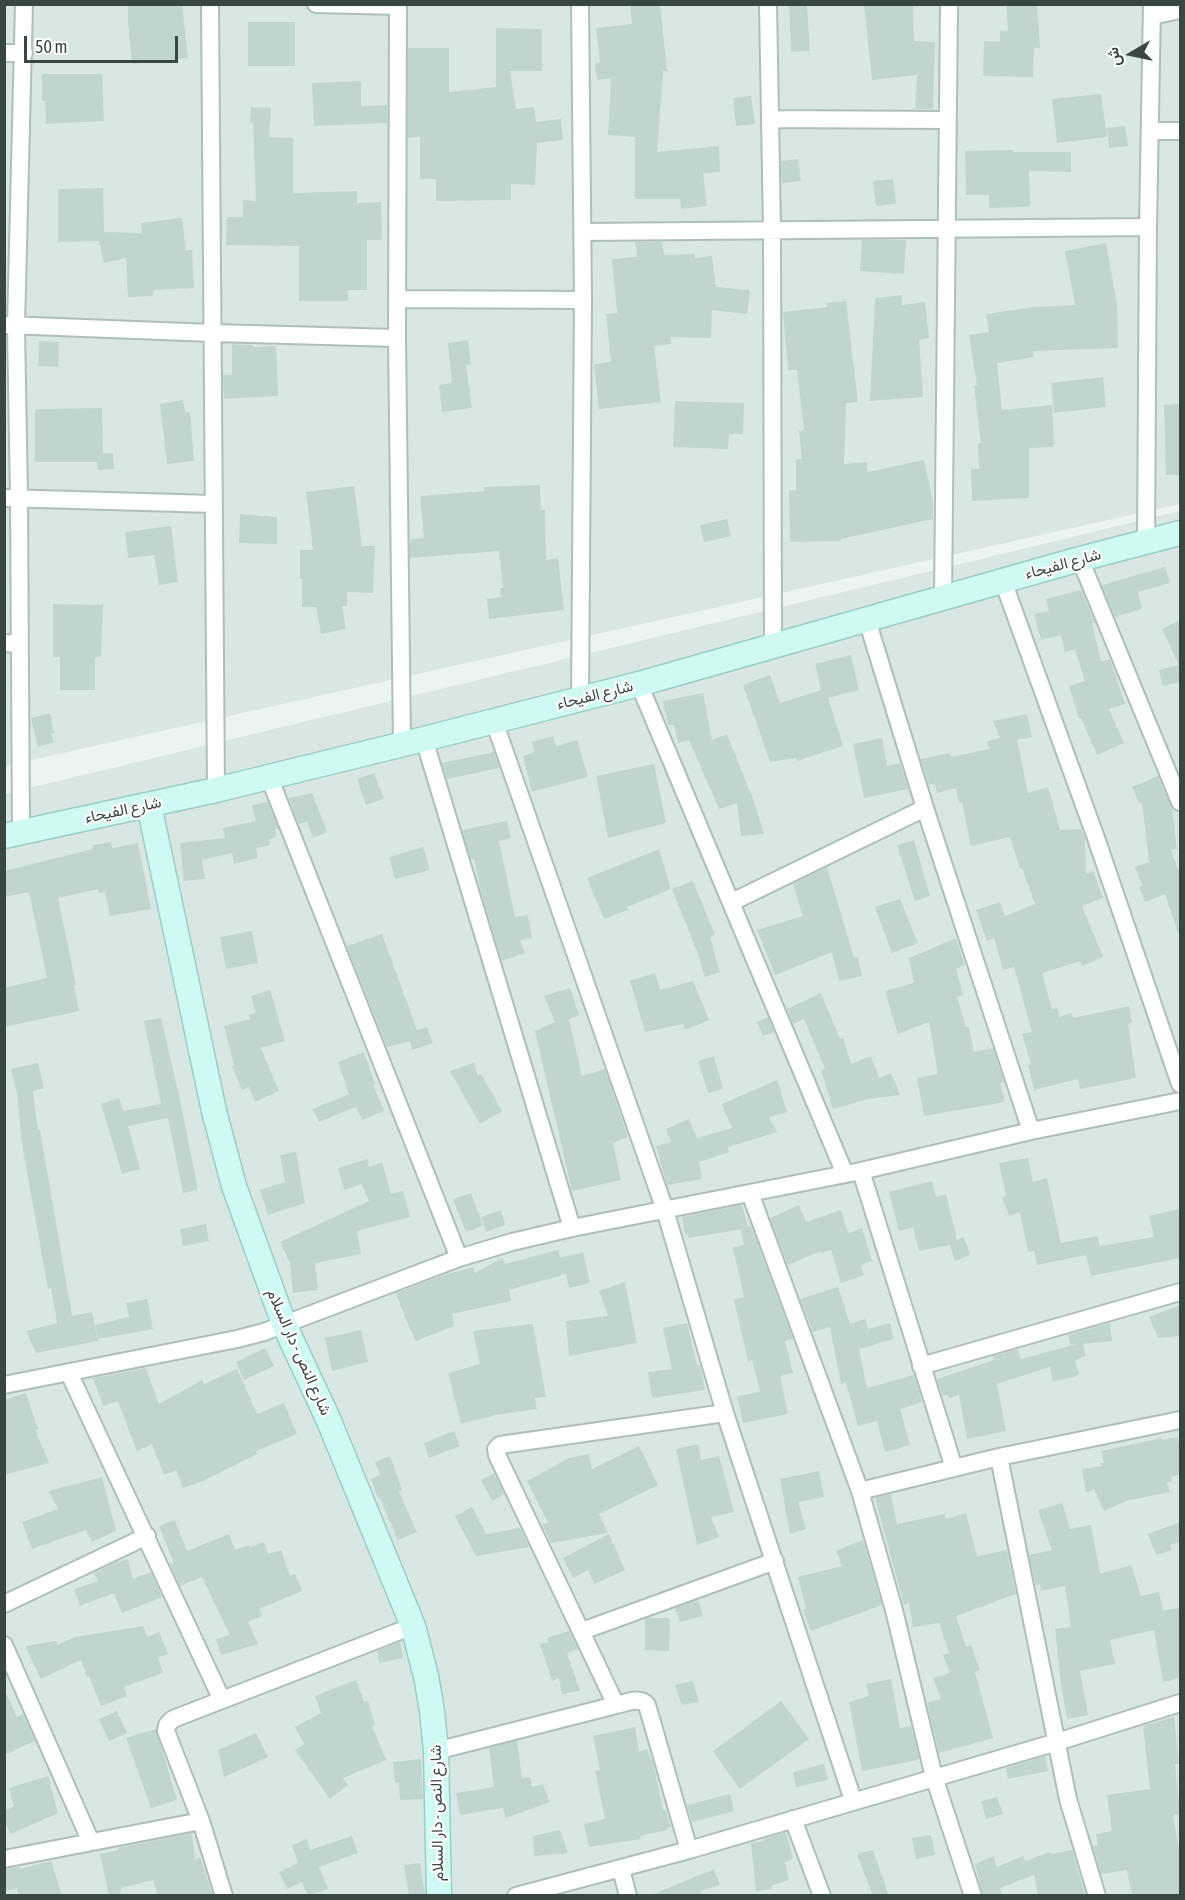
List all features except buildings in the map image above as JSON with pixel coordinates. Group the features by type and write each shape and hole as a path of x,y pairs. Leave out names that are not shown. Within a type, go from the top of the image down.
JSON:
{"street":[{"path":"13,834 10,326 24,53 24,4"},
{"path":"210,4 216,790"},
{"path":"316,4 398,5 399,299 397,338 413,742 572,1228"},
{"path":"580,4 583,232 580,698"},
{"path":"768,4 772,231 773,646"},
{"path":"943,598 949,4"},
{"path":"1146,542 1152,10 1180,10"},
{"path":"4,53 24,53"},
{"path":"770,119 947,120"},
{"path":"1150,130 1180,131"},
{"path":"583,232 1148,227"},
{"path":"399,299 583,300"},
{"path":"10,326 397,338"},
{"path":"12,499 213,504"},
{"name":"شارع الفيحاء","path":"13,834 216,790 639,684 1080,559 1180,533"},
{"path":"1080,559 1180,802"},
{"path":"1003,581 1108,871 1180,1084"},
{"path":"867,620 925,808 1031,1131"},
{"path":"639,684 732,902 853,1172 921,1365 954,1468"},
{"path":"494,721 665,1210 725,1413 853,1800"},
{"path":"268,777 459,1258"},
{"name":"شارع النص - دار السلام","path":"149,805 214,1111 234,1186 284,1324 329,1421 413,1626 426,1676 436,1751 439,1896"},
{"path":"732,902 925,808"},
{"path":"4,1385 237,1339 284,1324 459,1258 572,1228 853,1172 1031,1131 1180,1101"},
{"path":"750,1193 860,1491 897,1620 934,1777 973,1896"},
{"path":"921,1365 1180,1292"},
{"path":"69,1373 222,1700"},
{"path":"616,1705 496,1449 500,1444 725,1413"},
{"path":"860,1491 999,1457 1180,1420"},
{"path":"999,1457 1068,1799 1097,1896"},
{"path":"4,1604 147,1536"},
{"path":"582,1631 775,1561"},
{"path":"224,1896 201,1821 166,1731 167,1725 173,1719 413,1626"},
{"path":"4,1645 92,1842"},
{"path":"436,1751 616,1705 638,1700 644,1701 689,1850"},
{"path":"516,1896 689,1850 1057,1742 1180,1703"},
{"path":"793,1819 822,1896"},
{"path":"4,1859 201,1821"},
{"path":"621,1869 628,1896"}],"shaded area":[{"path":"4,5 1180,5 1180,504 5,766"},
{"path":"1180,511 1180,1895 5,1895 4,794"}]}
